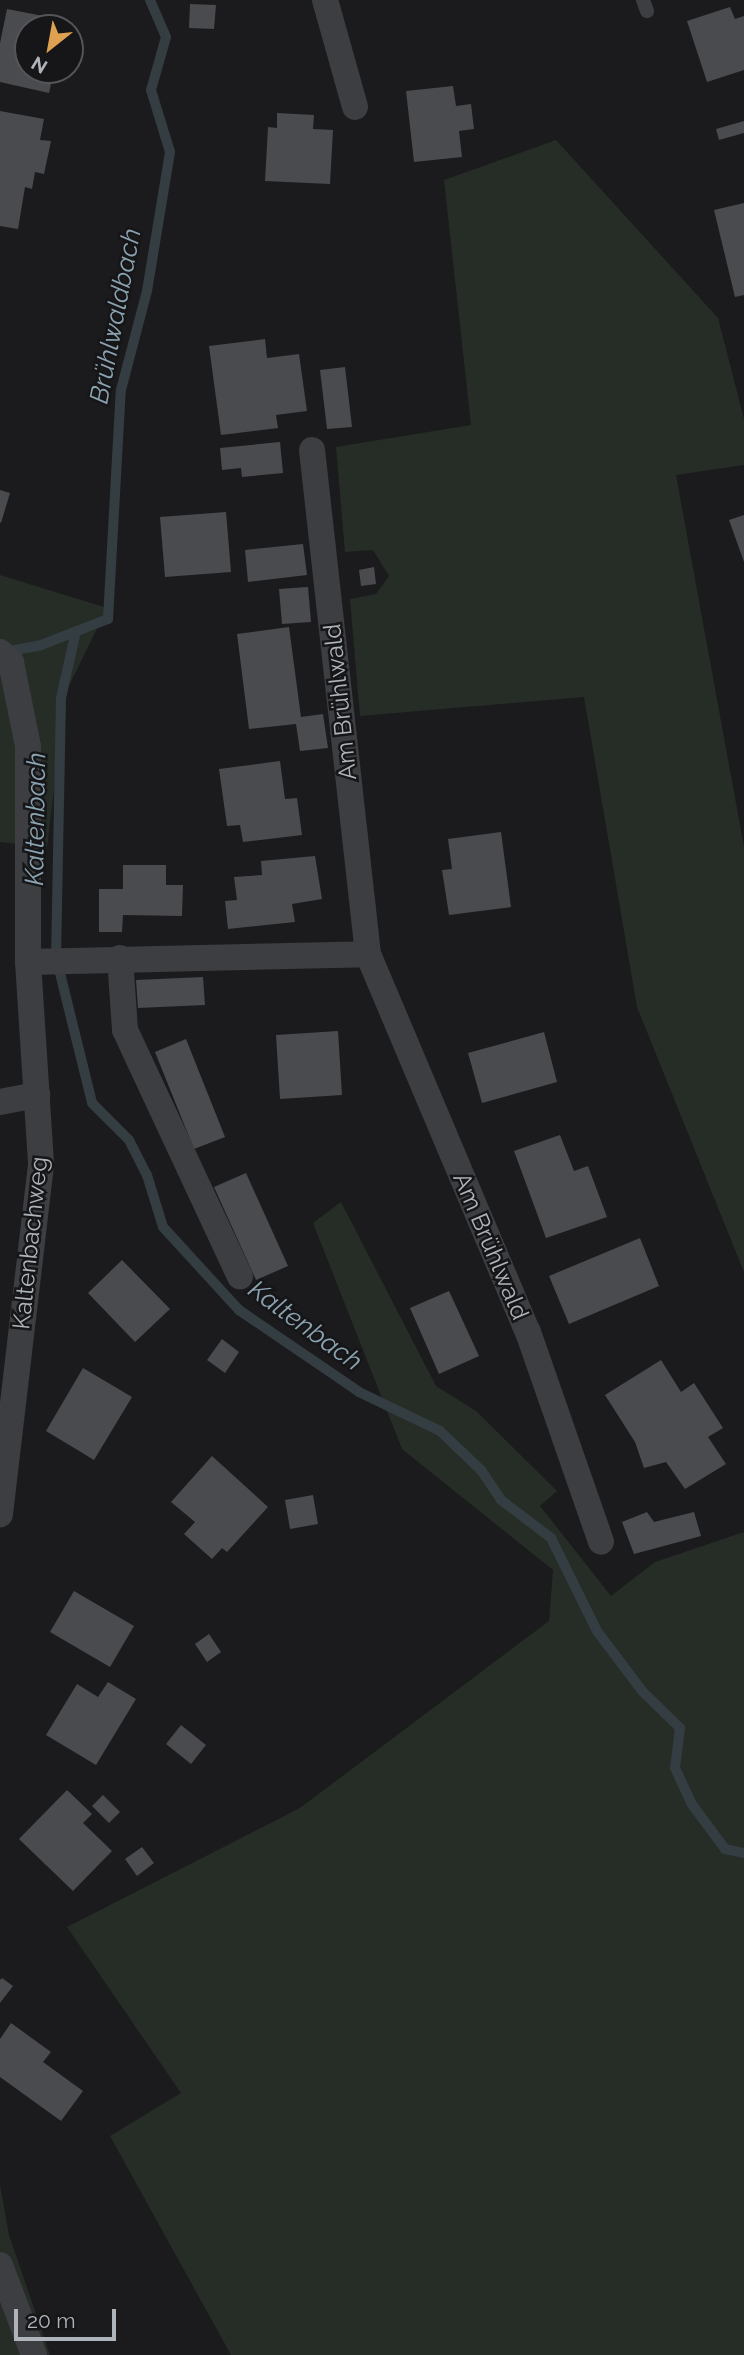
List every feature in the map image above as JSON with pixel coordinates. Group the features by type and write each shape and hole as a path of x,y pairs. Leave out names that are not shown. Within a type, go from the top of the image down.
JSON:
{"street":[{"path":"325,0 355,107"},
{"name":"Am Brühlwald","path":"312,450 368,954 528,1332 601,1542"},
{"name":"Kaltenbachweg","path":"0,1515 41,1165 28,962 28,746 5,657"},
{"path":"28,962 368,954"},
{"path":"120,958 125,1030 240,1277"},
{"path":"0,1102 37,1095"},
{"path":"0,2265 34,2355"}],"shaded area":[{"path":"556,140 718,318 744,419 744,465 676,475 744,847 744,1272 637,1007 584,697 360,716 350,599 376,594 389,576 373,550 345,552 336,447 471,425 444,180"},
{"path":"0,575 107,608 66,692 47,847 0,842"},
{"path":"341,1202 436,1386 476,1411 557,1491 540,1506 611,1596 655,1562 744,1532 744,2355 231,2355 110,2136 181,2093 67,1927 300,1808 549,1621 553,1570 402,1449 313,1223"},
{"path":"0,2185 9,2235 50,2355 0,2355"}],"building":[{"path":"190,4 216,5 214,29 189,28"},
{"path":"730,7 735,19 744,16 744,70 707,82 687,21"},
{"path":"7,9 33,14 14,14 14,84 51,84 49,93 0,82 0,43"},
{"path":"453,86 456,106 471,104 474,129 459,131 462,157 414,162 406,91"},
{"path":"0,111 44,119 40,140 51,141 44,174 35,172 32,189 25,187 18,229 0,226"},
{"path":"277,113 314,115 313,129 333,130 330,184 265,181 268,127 277,128"},
{"path":"744,121 744,133 719,140 716,129"},
{"path":"744,203 744,295 735,297 714,210"},
{"path":"265,339 267,358 299,354 307,411 276,415 278,428 221,435 209,346"},
{"path":"345,367 352,427 327,429 320,370"},
{"path":"280,442 283,473 242,477 241,468 222,470 220,448"},
{"path":"0,490 10,493 1,523 0,522"},
{"path":"226,512 231,572 165,577 160,517"},
{"path":"744,515 744,562 729,520"},
{"path":"303,544 307,575 248,582 245,550"},
{"path":"374,567 376,584 361,586 359,570"},
{"path":"308,587 311,622 282,624 279,589"},
{"path":"289,627 301,717 323,714 328,748 300,751 296,724 249,729 237,634"},
{"path":"280,761 285,799 297,798 302,835 243,842 240,825 227,826 219,769"},
{"path":"501,832 511,907 449,915 442,870 452,869 448,839"},
{"path":"315,856 322,899 292,904 295,922 228,929 225,901 237,900 234,877 262,875 261,861"},
{"path":"123,865 166,865 166,885 183,885 182,916 123,915 122,932 99,932 99,889 123,889"},
{"path":"203,977 205,1005 138,1008 136,980"},
{"path":"338,1031 342,1095 280,1099 276,1035"},
{"path":"544,1032 557,1082 482,1103 468,1053"},
{"path":"186,1039 225,1137 194,1149 155,1052"},
{"path":"560,1135 574,1171 588,1166 607,1217 546,1238 514,1151"},
{"path":"246,1173 288,1266 256,1280 214,1187"},
{"path":"640,1238 659,1286 569,1324 549,1276"},
{"path":"122,1260 170,1309 135,1342 88,1293"},
{"path":"449,1291 479,1356 439,1374 410,1308"},
{"path":"222,1339 239,1352 225,1373 207,1360"},
{"path":"661,1360 681,1392 694,1383 723,1428 708,1437 726,1464 685,1489 666,1462 644,1468 635,1442 605,1395"},
{"path":"83,1368 132,1397 94,1460 46,1431"},
{"path":"212,1456 268,1507 227,1552 222,1548 212,1559 184,1534 195,1522 171,1502"},
{"path":"313,1495 318,1524 290,1529 285,1500"},
{"path":"647,1512 654,1522 694,1512 701,1536 634,1554 622,1522"},
{"path":"74,1591 134,1626 110,1667 50,1632"},
{"path":"209,1634 221,1652 207,1662 195,1644"},
{"path":"108,1682 136,1699 96,1765 46,1735 77,1684 98,1697"},
{"path":"181,1725 206,1745 191,1764 166,1744"},
{"path":"67,1790 92,1814 83,1823 112,1851 73,1891 19,1839"},
{"path":"103,1795 120,1812 109,1823 92,1806"},
{"path":"142,1847 154,1863 137,1876 125,1859"},
{"path":"2,1978 13,1986 0,2003 0,1980"},
{"path":"11,2023 51,2052 43,2062 83,2091 61,2121 0,2077 0,2039"}],"waterway":[{"name":"Brühlwaldbach","path":"3,652 41,645 108,619 121,390 147,291 170,152 151,90 166,37 150,0"},
{"name":"Kaltenbach","path":"76,631 61,698 56,957 92,1103 129,1140 147,1175 163,1227 239,1310 359,1392 440,1431 481,1470 501,1500 551,1538 597,1631 643,1692 680,1728 675,1768 691,1803 725,1849 744,1853"}]}
